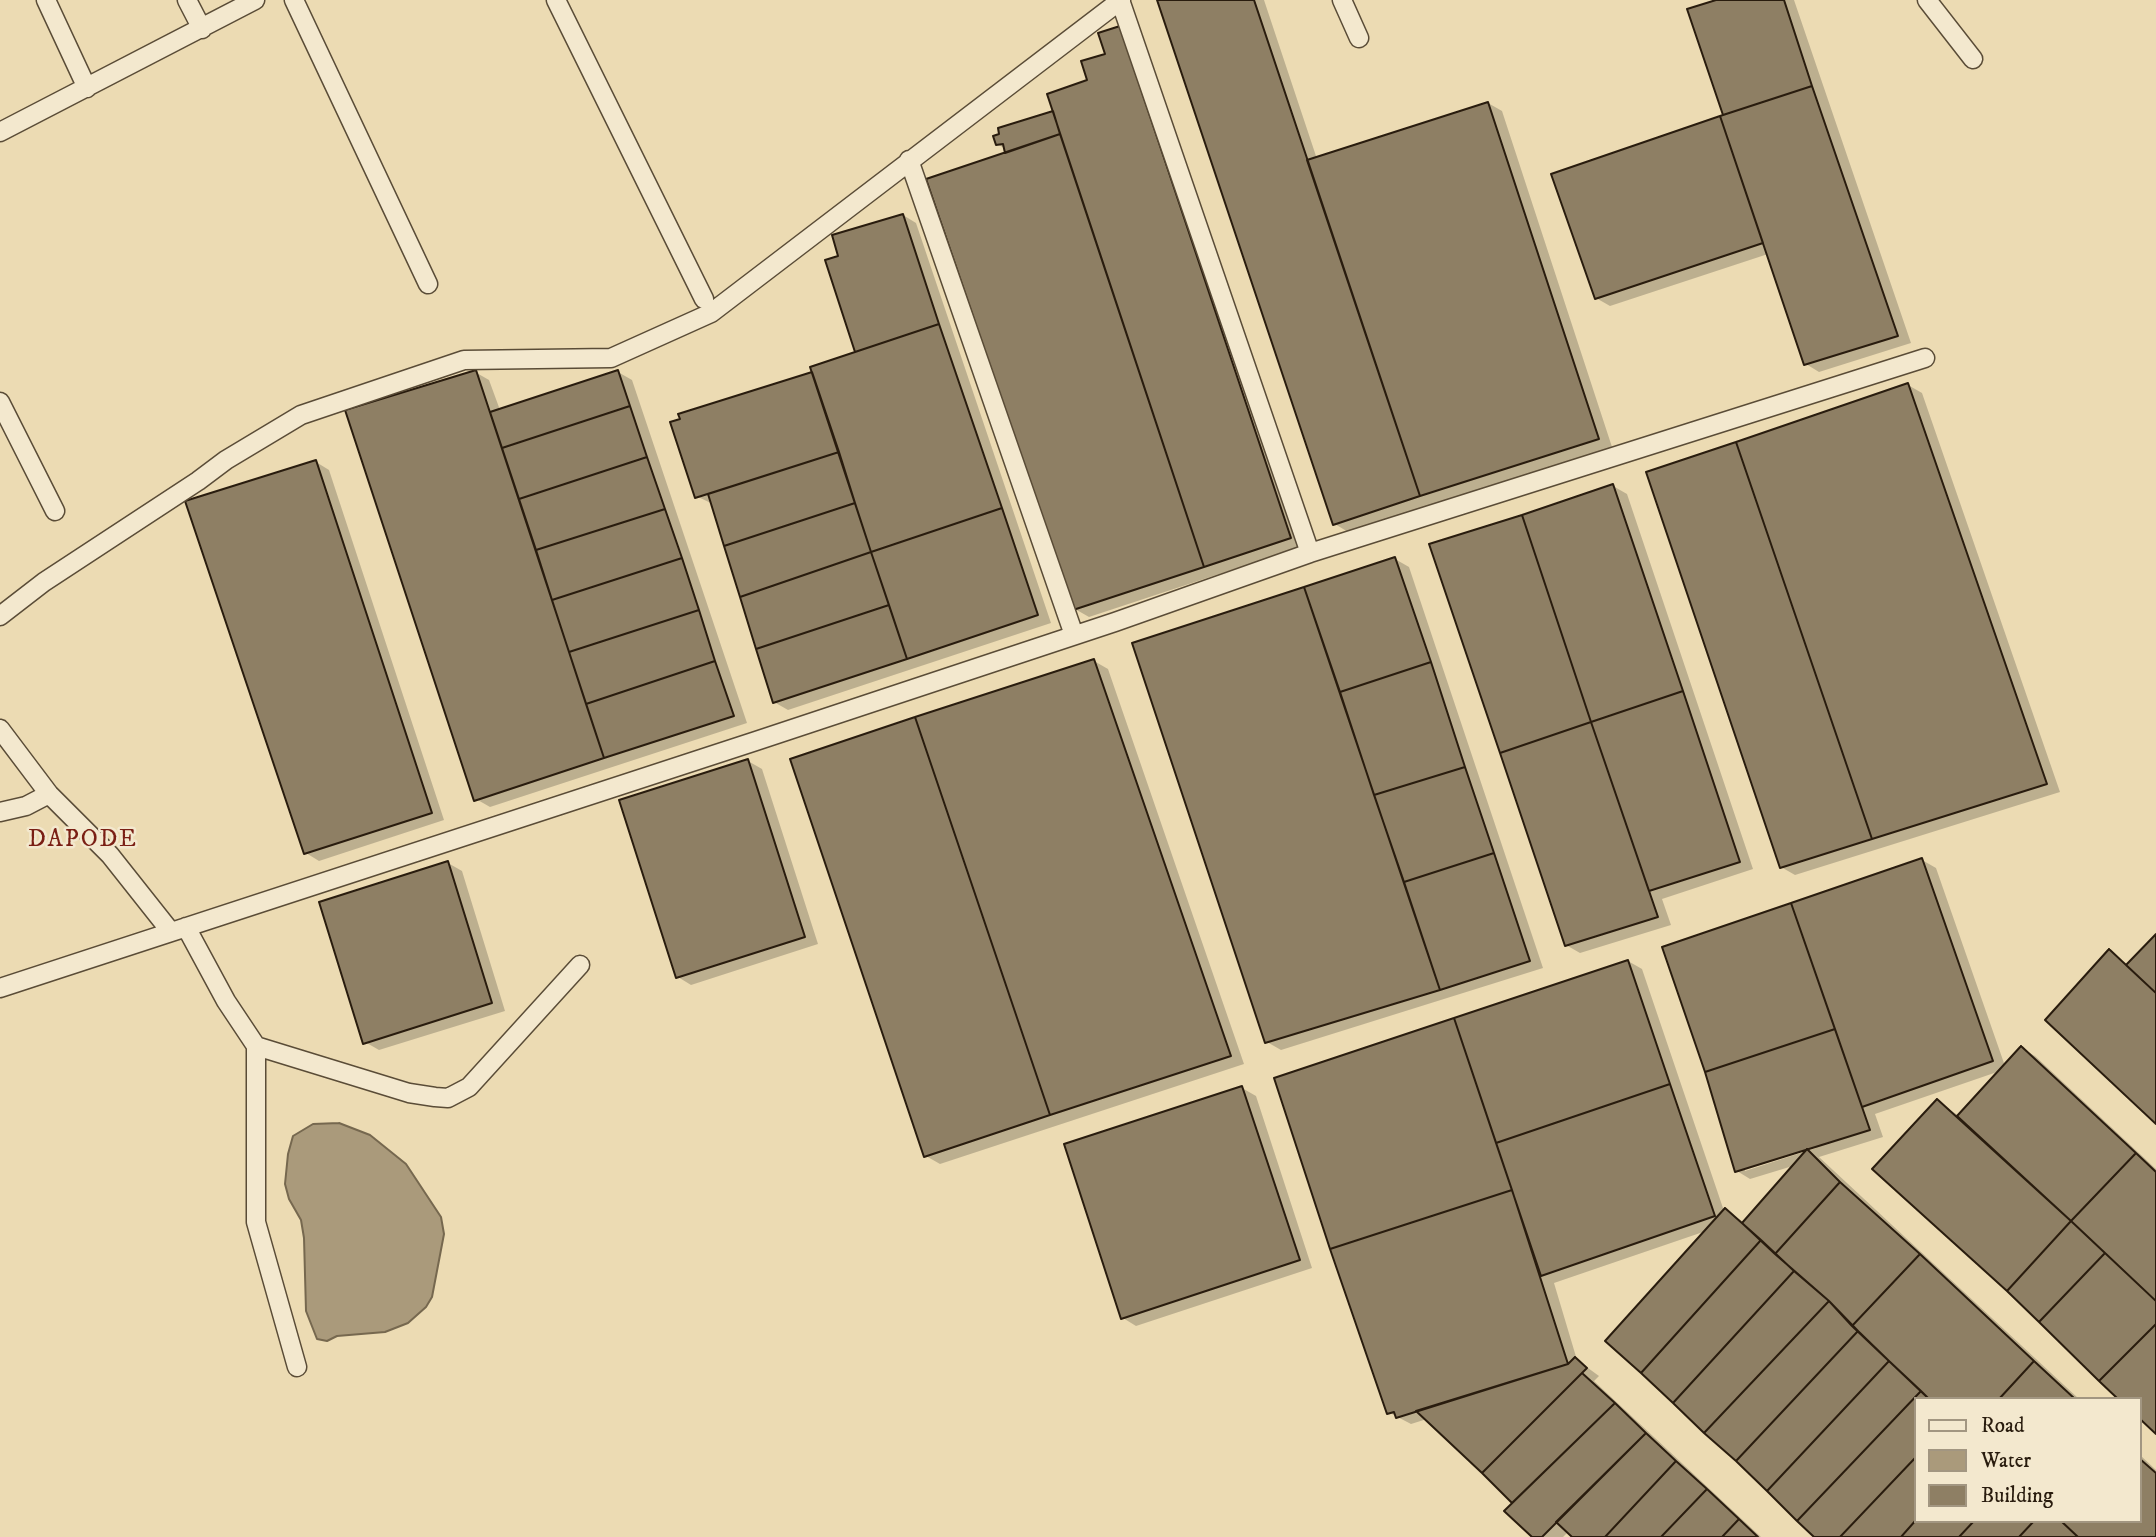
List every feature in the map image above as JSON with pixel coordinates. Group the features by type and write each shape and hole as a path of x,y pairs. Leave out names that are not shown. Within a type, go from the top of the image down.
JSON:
{"street":[{"path":"46,0 87,88"},
{"path":"187,0 202,29"},
{"path":"0,132 255,0"},
{"path":"294,0 428,284"},
{"path":"556,0 704,299"},
{"path":"0,616 44,582 226,460 301,415 464,360 611,358 711,313 1120,0 1310,553"},
{"path":"1342,0 1359,38"},
{"path":"1927,0 1973,59"},
{"path":"909,160 1074,635"},
{"path":"0,988 1074,635 1310,553 1925,358"},
{"path":"0,402 55,511"},
{"path":"0,729 49,794 179,929 256,1046 256,1222 296,1367"},
{"path":"0,812 26,806 49,794"},
{"path":"256,1046 409,1093 448,1098 469,1087 580,965"}],"water":[{"path":"339,1123 370,1135 406,1164 441,1217 444,1234 432,1297 426,1307 408,1323 385,1332 337,1336 327,1341 317,1339 306,1311 304,1238 301,1220 289,1199 285,1184 293,1136 313,1124"}],"building":[{"path":"1157,0 1254,0 1420,496 1333,525"},
{"path":"1716,0 1784,0 1812,86 1723,115 1687,9"},
{"path":"1120,26 1291,538 1204,567 1047,94 1087,80 1081,61 1105,54 1098,33"},
{"path":"1812,86 1898,336 1804,365 1720,116"},
{"path":"1488,102 1599,439 1420,496 1307,160"},
{"path":"1053,111 1060,134 1005,153 1003,144 996,145 993,136 999,134 998,128"},
{"path":"1720,116 1763,243 1595,299 1551,174"},
{"path":"1060,134 1204,567 1073,610 926,179"},
{"path":"903,214 939,324 855,352 825,260 838,256 832,235"},
{"path":"939,324 1002,508 871,552 810,367"},
{"path":"476,370 604,758 474,801 345,410"},
{"path":"618,370 630,406 502,448 490,412"},
{"path":"812,372 839,452 695,498 670,422 680,419 678,414"},
{"path":"1908,383 2047,784 1872,839 1736,442"},
{"path":"630,406 647,457 519,499 502,448"},
{"path":"1736,442 1872,839 1780,868 1646,472"},
{"path":"839,452 855,503 724,546 708,494"},
{"path":"647,457 665,509 536,550 519,499"},
{"path":"316,460 432,813 304,854 185,501"},
{"path":"1613,484 1683,691 1591,722 1522,515"},
{"path":"855,503 871,552 740,597 724,546"},
{"path":"1002,508 1038,615 907,659 871,552"},
{"path":"665,509 682,558 552,600 536,550"},
{"path":"1522,515 1591,722 1500,753 1429,544"},
{"path":"871,552 889,605 756,649 740,597"},
{"path":"1395,557 1431,662 1340,692 1304,587"},
{"path":"682,558 699,610 569,652 552,600"},
{"path":"1304,587 1440,990 1265,1043 1132,643"},
{"path":"889,605 907,659 773,703 756,649"},
{"path":"699,610 715,661 586,704 569,652"},
{"path":"1094,659 1231,1056 1050,1115 915,717"},
{"path":"715,661 734,716 604,758 586,704"},
{"path":"1431,662 1465,767 1374,795 1340,692"},
{"path":"1683,691 1740,862 1649,891 1591,722"},
{"path":"915,717 1050,1115 924,1157 790,759"},
{"path":"1591,722 1658,917 1565,946 1500,753"},
{"path":"748,759 805,937 676,978 619,800"},
{"path":"1465,767 1494,853 1404,882 1374,795"},
{"path":"1494,853 1530,961 1440,990 1404,882"},
{"path":"1922,858 1993,1061 1862,1107 1791,903"},
{"path":"448,861 492,1003 363,1044 319,902"},
{"path":"1791,903 1835,1029 1705,1072 1662,947"},
{"path":"2156,934 2156,993 2126,965"},
{"path":"2109,949 2156,993 2156,1124 2045,1020"},
{"path":"1628,960 1670,1084 1496,1143 1454,1018"},
{"path":"1454,1018 1512,1190 1330,1249 1274,1078"},
{"path":"1835,1029 1870,1130 1735,1172 1705,1072"},
{"path":"2021,1046 2136,1153 2071,1221 1957,1116"},
{"path":"1670,1084 1715,1216 1541,1276 1496,1143"},
{"path":"1242,1086 1300,1260 1121,1319 1064,1144"},
{"path":"1937,1099 2071,1221 2007,1291 1872,1169"},
{"path":"1807,1149 1840,1182 1775,1254 1742,1223"},
{"path":"2136,1153 2156,1172 2156,1301 2071,1221"},
{"path":"1840,1182 1920,1254 1852,1326 1829,1301 1775,1254"},
{"path":"1512,1190 1568,1364 1396,1418 1394,1412 1387,1414 1330,1249"},
{"path":"1725,1208 1761,1240 1641,1373 1605,1341"},
{"path":"2071,1221 2105,1253 2039,1322 2007,1291"},
{"path":"1761,1240 1794,1271 1673,1403 1641,1373"},
{"path":"2105,1253 2156,1301 2156,1324 2099,1381 2039,1322"},
{"path":"1920,1254 2034,1361 2001,1397 1927,1397 1852,1326"},
{"path":"1794,1271 1829,1301 1704,1433 1673,1403"},
{"path":"1829,1301 1858,1331 1736,1461 1704,1433"},
{"path":"2156,1324 2156,1434 2142,1421 2142,1397 2116,1397 2099,1381"},
{"path":"1858,1331 1889,1361 1767,1491 1736,1461"},
{"path":"1575,1357 1587,1368 1482,1473 1416,1411 1568,1364"},
{"path":"1889,1361 1921,1391 1797,1521 1767,1491"},
{"path":"2034,1361 2073,1397 2001,1397"},
{"path":"1582,1373 1615,1403 1512,1503 1482,1473"},
{"path":"1921,1391 1927,1397 1915,1397"},
{"path":"1914,1398 1914,1459 1840,1537 1814,1537 1797,1521"},
{"path":"1615,1403 1646,1433 1542,1537 1532,1537 1504,1511"},
{"path":"1646,1433 1676,1461 1605,1537 1572,1537 1556,1522"},
{"path":"1914,1459 1914,1522 1901,1537 1840,1537"},
{"path":"1676,1461 1707,1489 1661,1537 1605,1537"},
{"path":"2142,1461 2156,1473 2156,1537 2078,1537 2063,1523 2142,1523"},
{"path":"1707,1489 1739,1519 1722,1537 1661,1537"},
{"path":"1739,1519 1758,1537 1722,1537"},
{"path":"1914,1522 1972,1523 1959,1537 1901,1537"},
{"path":"1972,1523 2032,1523 2019,1537 1959,1537"},
{"path":"2032,1523 2063,1523 2078,1537 2019,1537"}],"district":[{"name":"DAPODE","path":"83,841"}]}
